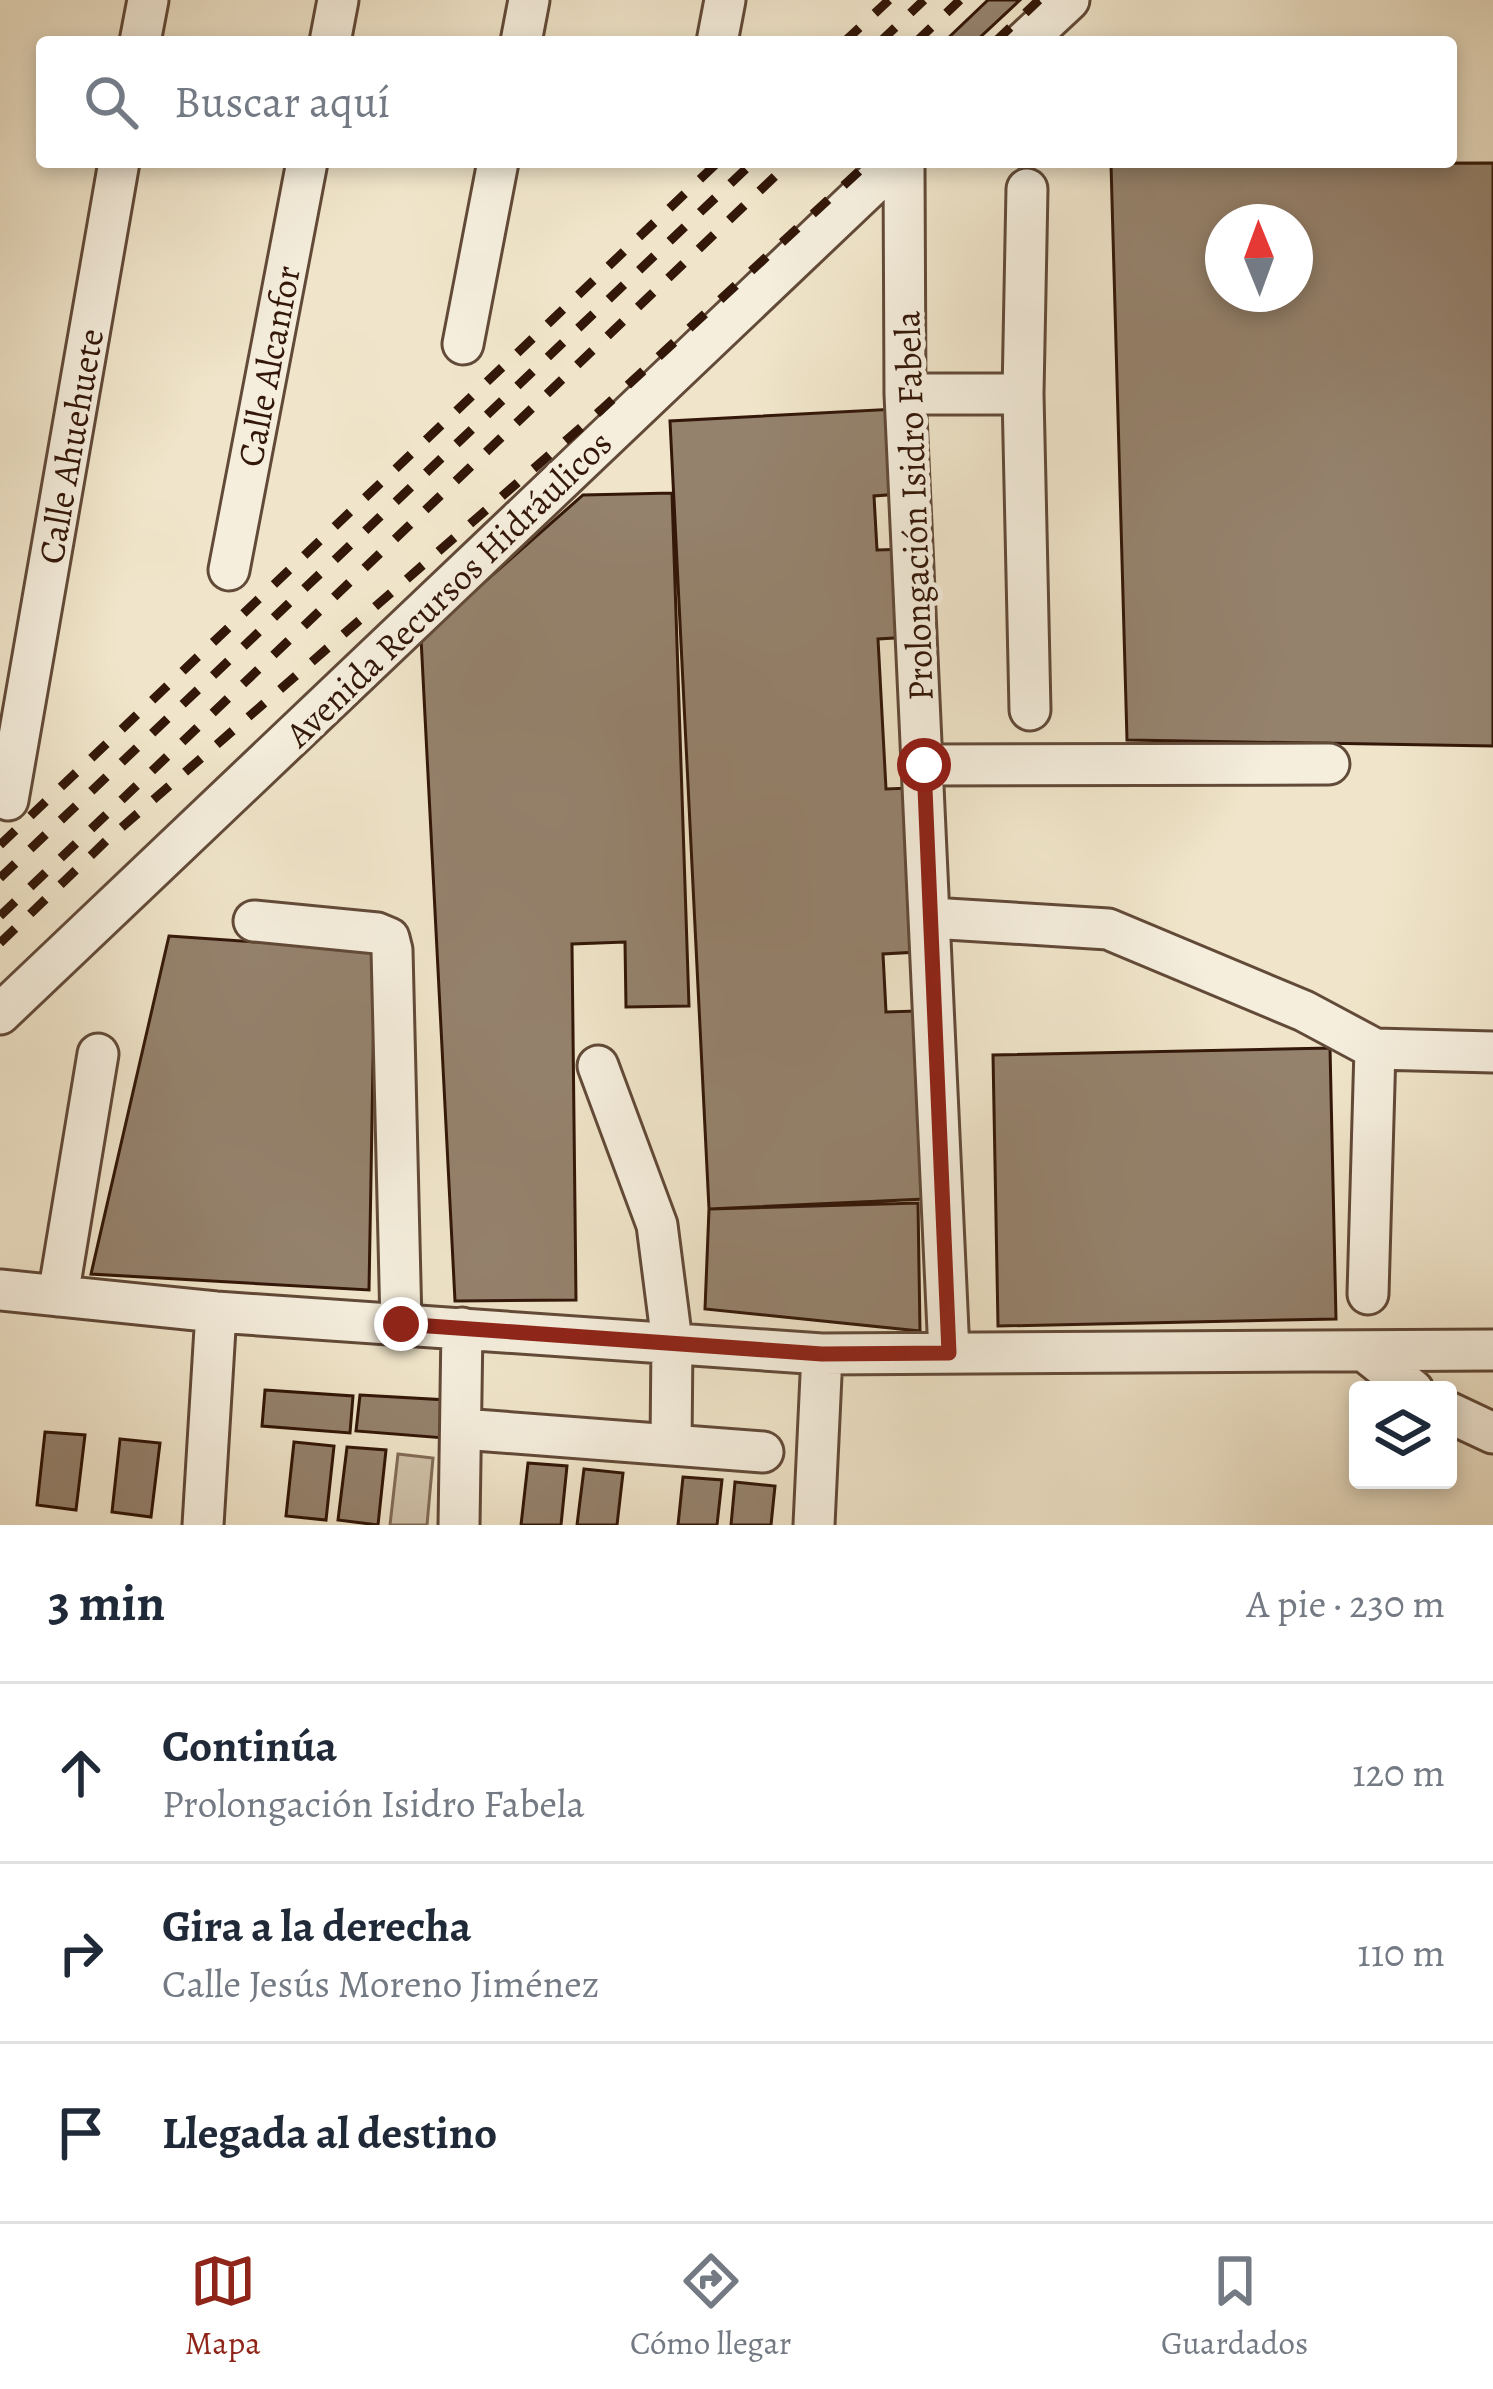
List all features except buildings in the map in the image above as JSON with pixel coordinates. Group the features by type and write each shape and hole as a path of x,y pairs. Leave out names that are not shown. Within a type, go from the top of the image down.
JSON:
{"street":[{"path":"141,36 148,0"},
{"path":"331,36 338,0"},
{"path":"522,36 529,0"},
{"path":"718,36 725,0"},
{"path":"1030,36 1069,0"},
{"name":"Calle Ahuehuete","path":"8,800 118,168"},
{"name":"Calle Alcanfor","path":"229,570 306,168"},
{"path":"463,344 497,168"},
{"name":"Avenida Recursos Hidráulicos","path":"0,1015 894,168"},
{"name":"Prolongación Isidro Fabela","path":"900,168 905,394 949,1353"},
{"path":"1027,189 1023,394 1030,710"},
{"path":"905,394 1023,394"},
{"path":"924,765 1329,764"},
{"path":"932,918 1108,929 1304,1011 1375,1049 1493,1052"},
{"path":"254,921 388,938 401,1324"},
{"path":"1368,1294 1375,1049"},
{"path":"58,1296 98,1054"},
{"path":"598,1066 657,1225 672,1342 670,1445"},
{"path":"0,1290 216,1312 822,1354 1493,1350"},
{"path":"203,1525 216,1312"},
{"path":"459,1525 462,1328"},
{"path":"1364,1351 1402,1381"},
{"path":"814,1525 822,1354"},
{"path":"1457,1416 1493,1433"},
{"path":"462,1429 763,1452"}],"shaded area":[{"path":"398,1454 433,1458 427,1525 390,1525"}],"railway":[{"path":"850,36 889,0"},
{"path":"886,36 924,0"},
{"path":"922,36 960,0"},
{"path":"1001,36 1039,0"},
{"path":"0,845 712,168"},
{"path":"0,878 747,168"},
{"path":"0,916 784,168"},
{"path":"0,943 106,841 601,410 863,168"}],"route":[{"path":"401,1324 822,1354 949,1353 924,765"}]}
